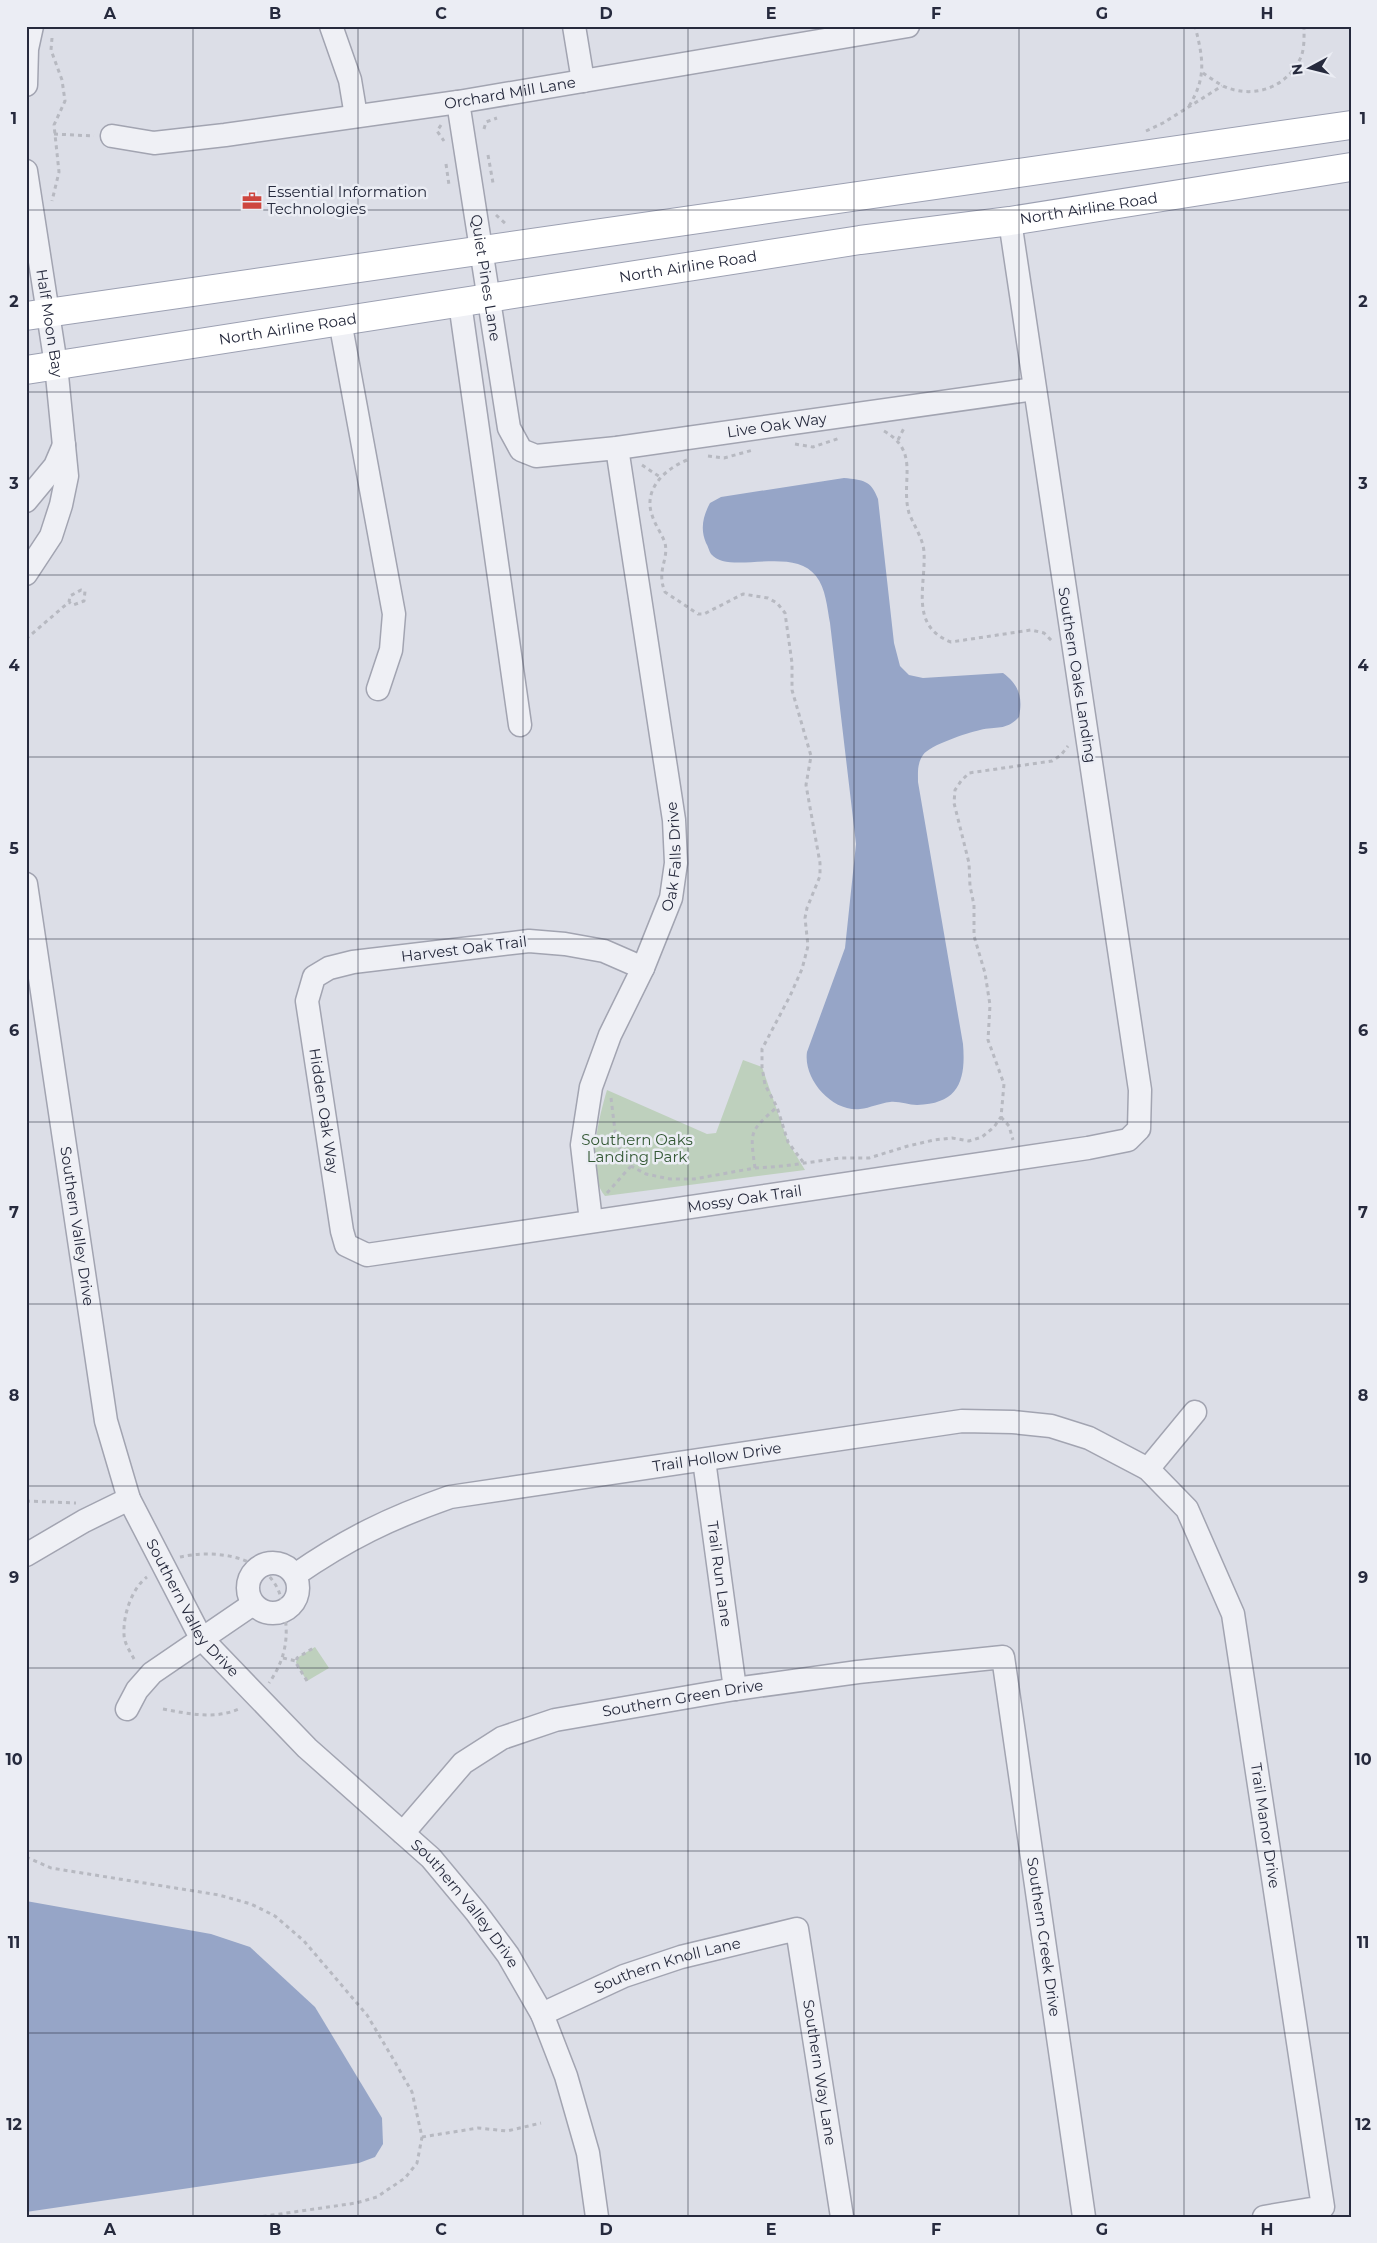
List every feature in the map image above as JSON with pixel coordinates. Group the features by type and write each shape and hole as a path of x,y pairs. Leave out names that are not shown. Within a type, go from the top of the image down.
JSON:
{"main road":[{"path":"37,314 1351,125"},
{"name":"North Airline Road","path":"26,370 860,240 1010,221 1351,167"}],"street":[{"path":"331,26 350,80 356,116"},
{"path":"574,26 583,80"},
{"name":"Orchard Mill Lane","path":"112,136 154,143 458,102 583,80 809,34 908,26"},
{"path":"26,85 26,49 42,29"},
{"name":"Quiet Pines Lane","path":"458,102 509,428 521,450"},
{"name":"Half Moon Bay","path":"26,171 37,314 56,365 67,476 61,505 51,536 26,574"},
{"name":"Southern Oaks Landing","path":"1010,221 1140,1090 1139,1129"},
{"path":"460,303 520,725"},
{"path":"340,321 394,614 391,650 378,689"},
{"name":"Live Oak Way","path":"521,450 536,456 617,448 1034,389"},
{"path":"26,501 55,466 65,444"},
{"name":"Oak Falls Drive","path":"590,1217 582,1145 591,1087 610,1035 643,968 671,898 676,864 674,820 617,448"},
{"name":"Southern Valley Drive","path":"26,884 106,1421 129,1499 201,1638 307,1748 431,1858 508,1954 542,2014 578,2114 588,2153 597,2217"},
{"name":"Harvest Oak Trail","path":"314,977 330,968 352,962 528,941 565,944 604,951 643,968"},
{"name":"Hidden Oak Way","path":"314,977 307,1000 342,1231 346,1244"},
{"name":"Mossy Oak Trail","path":"346,1244 367,1255 590,1217 1016,1158 1128,1140 1139,1129"},
{"path":"1148,1469 1195,1412"},
{"name":"Trail Hollow Drive","path":"295,1575 348,1540 402,1514 450,1497 962,1421 1014,1422 1051,1426 1089,1438 1148,1469"},
{"name":"Trail Run Lane","path":"704,1460 735,1689"},
{"name":"Trail Manor Drive","path":"1148,1469 1187,1509 1233,1614 1323,2207 1264,2217"},
{"path":"26,1555 129,1499"},
{"path":"274,1563 289,1569 295,1575 298,1592 291,1607 276,1614 267,1613 253,1604 248,1589 249,1580 259,1568 274,1563"},
{"path":"127,1709 137,1690 152,1673 253,1604"},
{"name":"Southern Green Drive","path":"403,1833 463,1763 502,1738 555,1720 735,1689 858,1672 1004,1657"},
{"name":"Southern Creek Drive","path":"1004,1657 1084,2217"},
{"name":"Southern Knoll Lane","path":"542,2014 624,1976 681,1957 797,1928"},
{"name":"Southern Way Lane","path":"797,1928 842,2217"}],"path":[{"path":"1189,106 1198,92 1203,73 1201,48 1196,26"},
{"path":"1203,73 1222,86 1253,92 1267,90 1281,83 1300,60 1304,26"},
{"path":"42,29 62,80 65,101 54,125 59,172 50,210"},
{"path":"1144,132 1222,86"},
{"path":"445,146 437,131 458,102"},
{"path":"483,131 486,122 497,118"},
{"path":"54,134 112,136"},
{"path":"485,146 491,164 493,185"},
{"path":"446,157 446,171 451,192"},
{"path":"493,212 504,224 511,226"},
{"path":"877,429 885,431 898,440 905,455 908,469 907,499 909,513 924,552 921,592 922,607 929,626 940,638 952,642 1031,630 1044,633 1055,643"},
{"path":"793,444 813,447 846,435"},
{"path":"705,456 731,457 759,448"},
{"path":"693,457 676,464 660,477 650,501 651,514 665,544 660,571 665,592 698,614 704,614 742,594 768,598 777,603 785,613 791,656 792,690 811,756 806,785 820,863 820,876 805,918 808,946 802,969 762,1049 765,1085 777,1107 788,1142 793,1152 803,1162"},
{"path":"26,639 69,602 70,596 74,592 85,591 84,601 73,605 69,602"},
{"path":"612,1092 610,1099 616,1140 622,1155 631,1166 646,1174 670,1179 694,1179 755,1168 840,1158 869,1158 934,1140 952,1138 969,1141 982,1137 1001,1117 1004,1084 988,1040 990,1005 985,972 974,936 974,905 969,863 957,818 955,790 961,781 970,774 1052,761 1061,755 1068,746 1069,737"},
{"path":"755,1168 752,1133 756,1126 777,1107"},
{"path":"1001,1117 1009,1126 1016,1158"},
{"path":"590,1217 640,1156"},
{"path":"134,1659 125,1641 125,1622 136,1590 147,1577"},
{"path":"296,1661 297,1658 315,1647"},
{"path":"283,1658 296,1661 307,1681"},
{"path":"164,1709 196,1715 222,1716 243,1708"},
{"path":"26,1857 51,1868 219,1895 251,1904 275,1916 304,1941 367,2015 412,2092 422,2136 417,2163 405,2178 377,2197 356,2203 259,2217"},
{"path":"422,2136 478,2128 507,2131 542,2123"}],"green space":[{"name":"Southern Oaks Landing Park","path":"743,1060 762,1067 788,1142 805,1170 605,1196 599,1186 595,1159 600,1115 607,1090 707,1134 716,1133"},
{"path":"315,1647 329,1668 307,1681 296,1663 297,1658"}],"water":[{"path":"844,478 865,482 872,488 878,499 894,643 900,666 909,675 923,678 1003,673 1013,682 1020,697 1019,717 1010,724 974,732 941,743 923,755 919,765 918,782 964,1057 961,1079 957,1088 951,1095 931,1104 917,1105 890,1102 860,1109 850,1109 839,1105 822,1092 810,1073 807,1052 845,948 856,844 827,605 819,581 805,567 777,561 732,562 720,560 711,554 703,533 704,518 710,503 721,497"},
{"path":"26,1901 211,1934 250,1947 315,2007 382,2118 383,2144 375,2157 359,2163 26,2212"}],"place":[{"name":"Essential Information Technologies","path":"252,201"}]}
